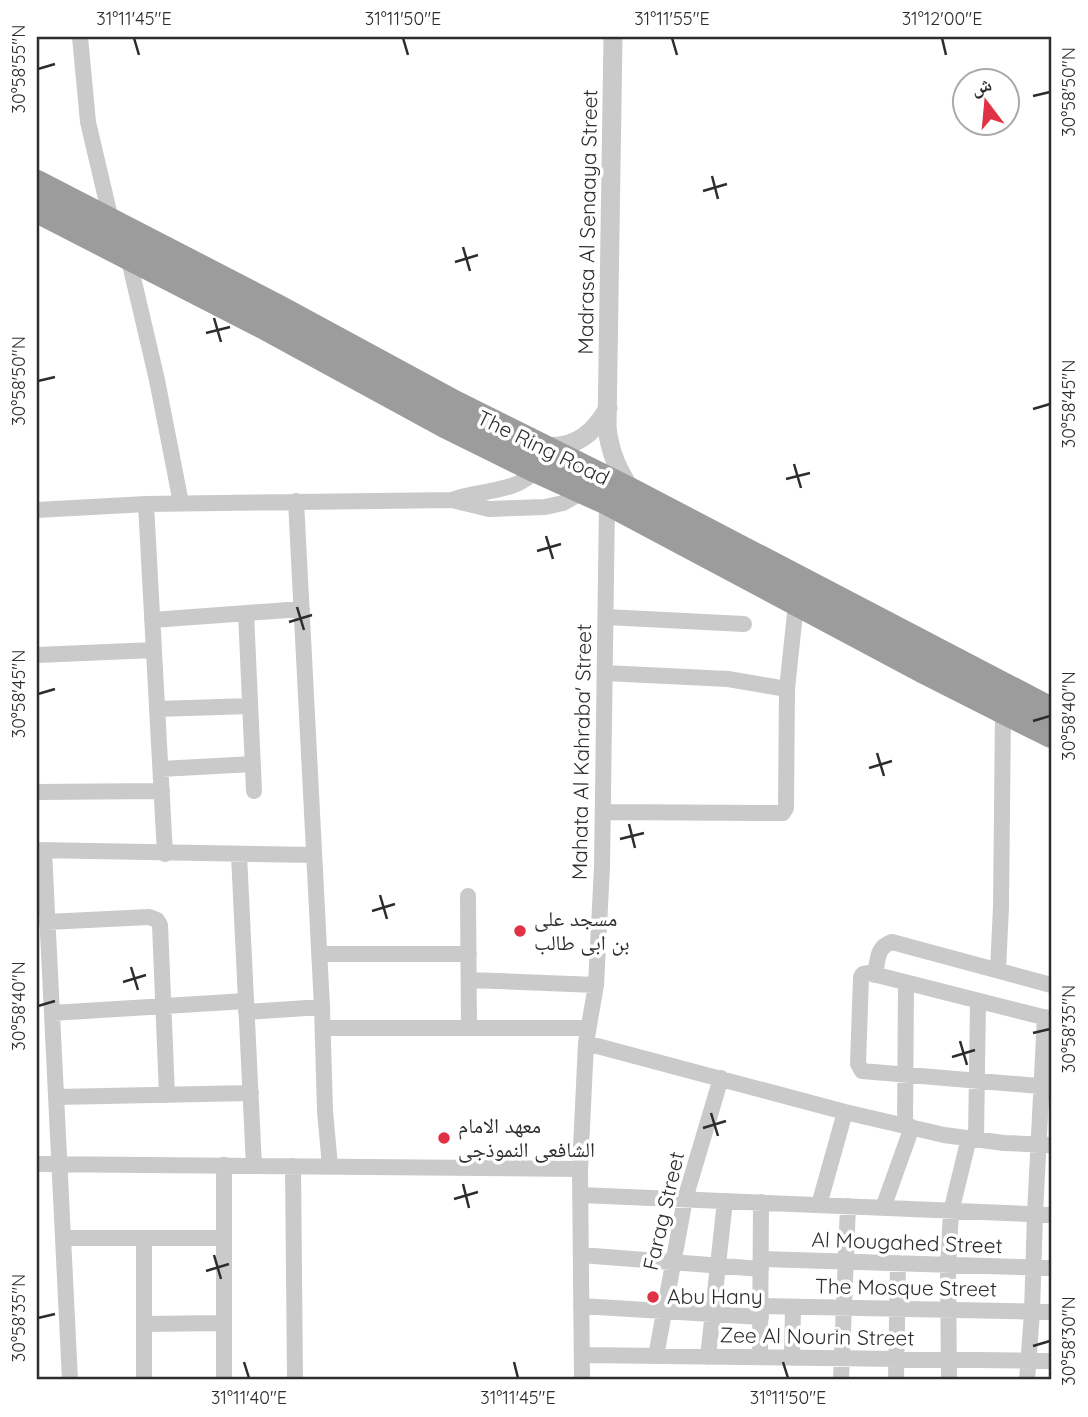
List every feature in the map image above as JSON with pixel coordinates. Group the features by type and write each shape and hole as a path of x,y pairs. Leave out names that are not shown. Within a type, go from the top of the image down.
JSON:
{"highway":[{"name":"The Ring Road","path":"37,183 111,220 536,458 584,491 796,604 1051,710"},
{"name":"The Ring Road","path":"37,210 445,425 633,492 934,662 1003,712 1051,735"}],"street":[{"path":"80,37 88,122 111,220"},
{"name":"Madrasa Al Senaaya Street","path":"613,37 607,427 613,459 633,492"},
{"path":"128,256 157,380 181,503"},
{"path":"452,500 511,487 531,476 536,458 554,447 571,444 587,436 600,423 609,407"},
{"path":"37,510 181,503 452,500 489,509 545,507 564,503 584,491"},
{"path":"296,501 325,1111 330,1166"},
{"name":"Mahata Al Kahraba' Street","path":"582,1380 580,1169 587,1036 596,985 603,812 607,502"},
{"path":"146,504 165,854"},
{"path":"603,812 783,813 786,808 787,689 796,604"},
{"path":"152,620 302,609"},
{"path":"246,613 254,791"},
{"path":"606,617 744,624"},
{"path":"37,655 154,650"},
{"path":"605,673 728,679 787,689"},
{"path":"157,709 250,706"},
{"path":"998,970 1003,712"},
{"path":"161,769 253,764"},
{"path":"37,792 162,790"},
{"path":"71,1380 52,1013 43,956 40,850 314,855"},
{"path":"239,855 254,1166"},
{"path":"468,896 469,1028"},
{"path":"44,927 149,917 157,920 160,925 167,1095"},
{"path":"876,975 879,951 892,942 1051,985"},
{"path":"319,954 469,954"},
{"path":"1027,1380 1034,1268 1043,1215 1046,1145 1047,1087 1048,1018 876,975 865,973 861,976 859,1068 868,1073 1047,1087"},
{"path":"469,980 596,985"},
{"path":"883,1208 909,1126 906,983"},
{"path":"949,1380 948,1265 951,1212 973,1139 978,1001"},
{"path":"52,1013 163,1006 322,1007"},
{"path":"323,1028 469,1028 587,1036 721,1078 845,1112 973,1139 1046,1145"},
{"name":"Farag Street","path":"656,1356 685,1199 721,1078"},
{"path":"56,1097 250,1093"},
{"path":"819,1205 845,1112"},
{"path":"37,1164 580,1169"},
{"path":"224,1165 224,1380"},
{"path":"293,1166 295,1380"},
{"path":"580,1195 1043,1215"},
{"path":"708,1357 725,1201"},
{"path":"760,1357 761,1202"},
{"path":"841,1380 848,1206"},
{"path":"63,1238 224,1238"},
{"path":"144,1238 144,1380"},
{"name":"Al Mougahed Street","path":"581,1255 718,1265 846,1261 1051,1268"},
{"path":"896,1380 898,1263"},
{"name":"The Mosque Street","path":"581,1306 713,1314 761,1312 793,1307 1051,1312"},
{"path":"792,1358 793,1307"},
{"path":"144,1324 224,1323"},
{"name":"Zee Al Nourin Street","path":"582,1355 1051,1361"}],"place":[{"name":"مسجد على بن ابى طالب","path":"520,931"},
{"name":"معهد الامام الشافعى النموذجى","path":"444,1138"},
{"name":"Abu Hany","path":"653,1297"}]}
